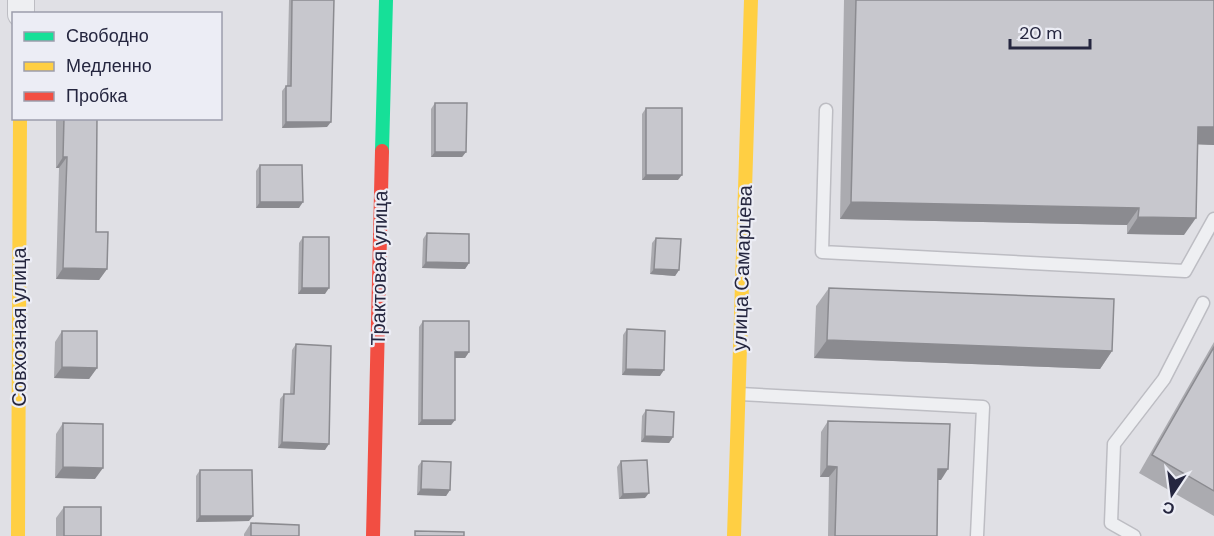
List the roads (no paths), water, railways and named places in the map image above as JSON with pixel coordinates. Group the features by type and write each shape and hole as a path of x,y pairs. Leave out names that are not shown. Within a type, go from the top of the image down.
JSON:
{"street":[{"name":"Трактовая улица","path":"373,536 386,0"},
{"name":"улица Самарцева","path":"734,536 751,0"},
{"name":"Совхозная улица","path":"18,536 20,120"}],"lane":[{"path":"826,110 822,252 1185,271 1214,219"},
{"path":"1134,536 1111,523 1114,444 1164,379 1203,303"},
{"path":"738,394 983,407 977,536"}]}
